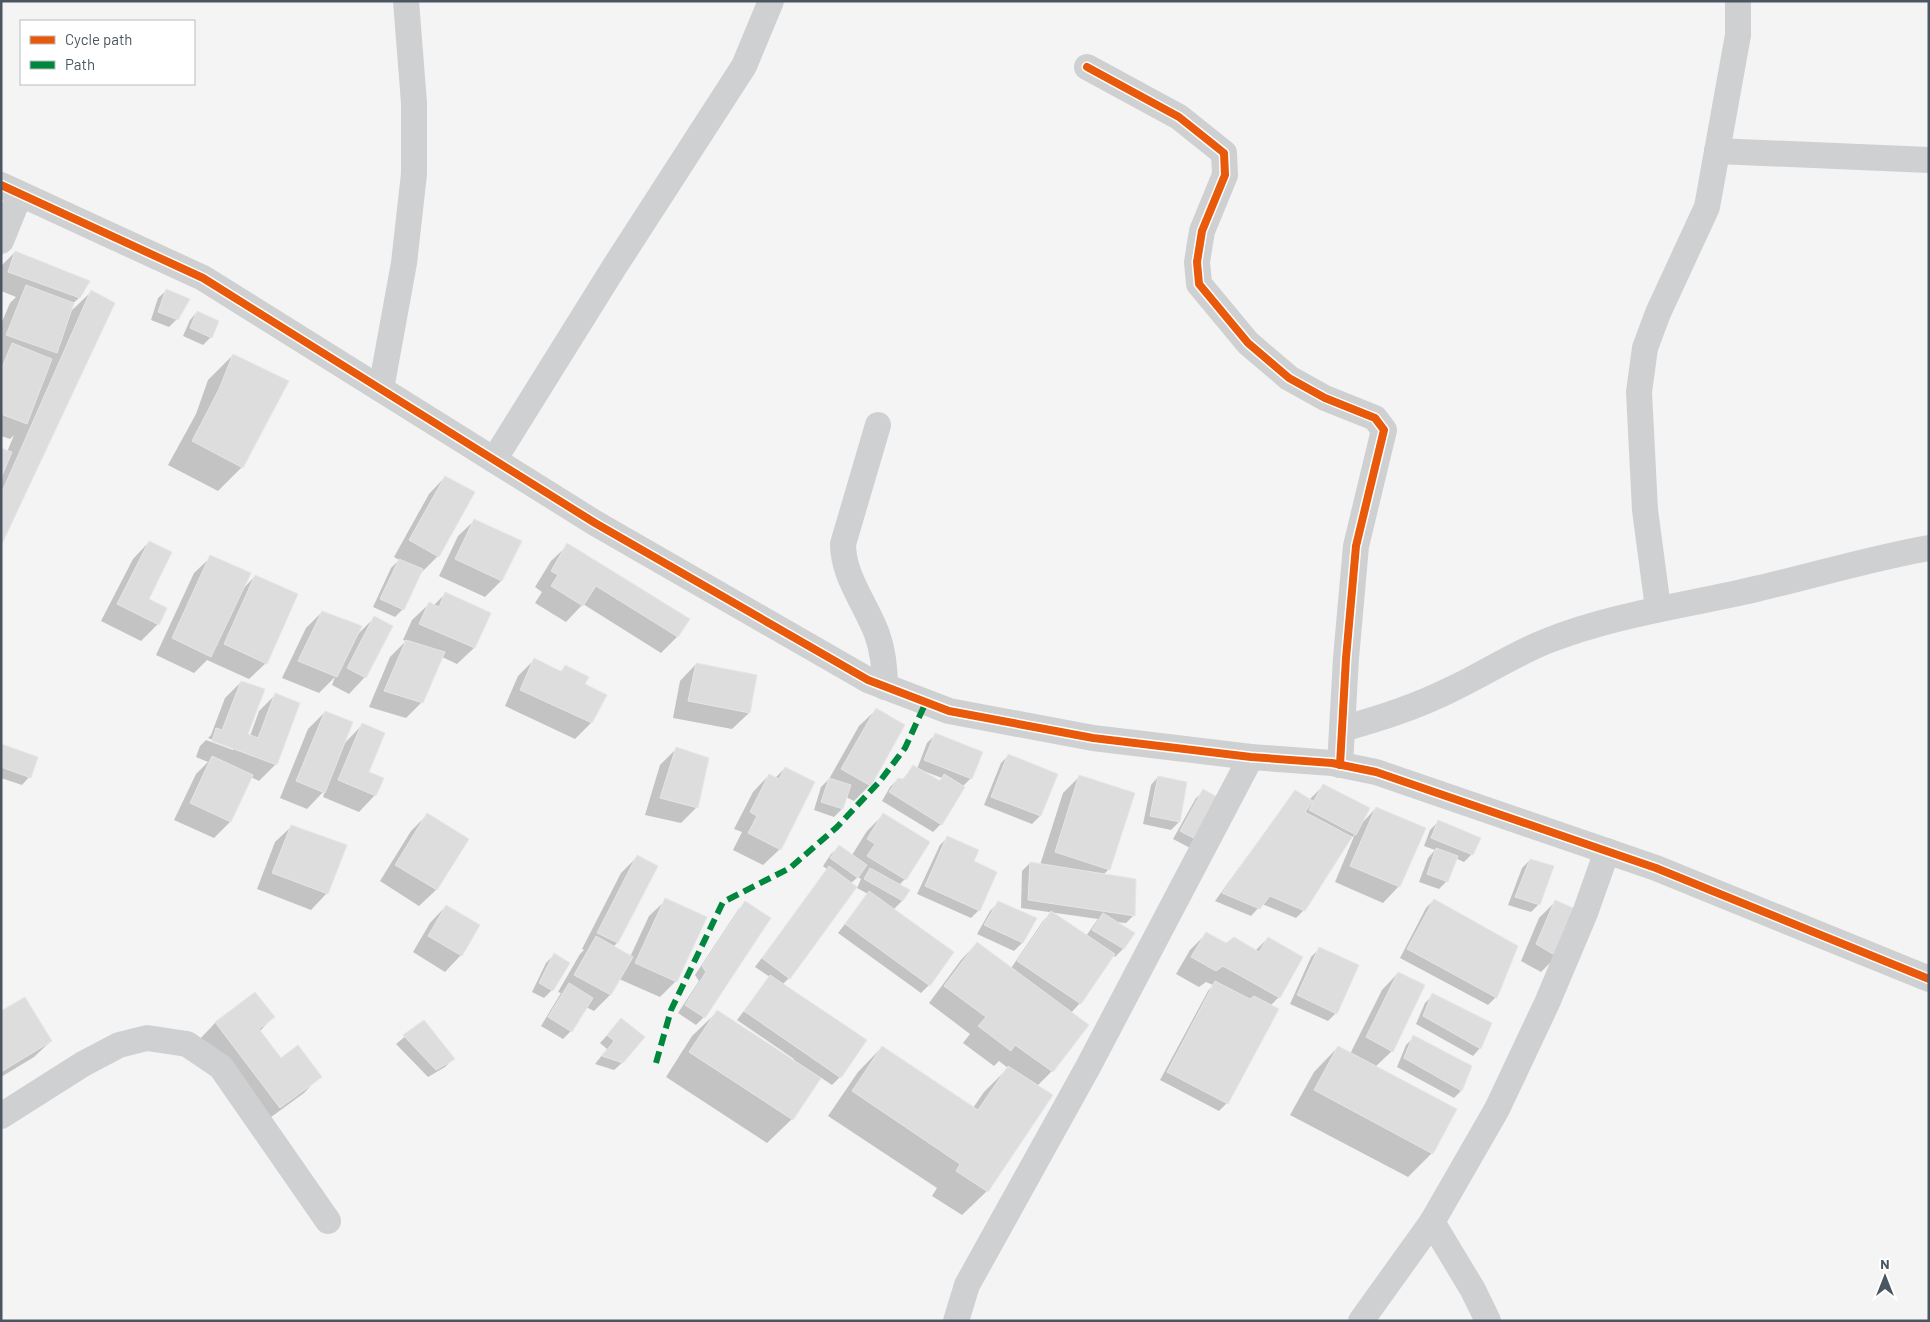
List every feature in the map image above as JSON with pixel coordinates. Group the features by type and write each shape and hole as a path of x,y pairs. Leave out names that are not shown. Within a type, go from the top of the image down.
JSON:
{"street":[{"path":"381,389 404,263 414,174 414,103 406,1"},
{"path":"494,460 613,269 744,66 771,1"},
{"path":"1658,608 1645,510 1640,383 1645,348 1658,313 1707,207 1738,35 1738,1"},
{"path":"1087,67 1179,117 1224,153 1225,175 1202,231 1197,262 1200,284 1248,343 1289,378 1325,398 1375,418 1384,430 1356,546 1346,658 1340,765"},
{"path":"1717,150 1929,160"},
{"path":"1,241 10,189 203,278 603,528 868,680 885,687 949,711 1093,738 1251,757 1340,765 1376,772 1656,868 1929,979"},
{"path":"878,425 843,544 843,555 849,575 877,634 885,666 885,687"},
{"path":"1342,729 1390,716 1444,693 1547,641 1658,608 1758,589 1898,553 1929,548"},
{"path":"956,1321 967,1285 1098,1049 1251,757"},
{"path":"1360,1321 1432,1222 1497,1109 1547,1003 1586,913 1607,851"},
{"path":"1,1116 83,1064 119,1045 147,1038 187,1044 221,1067 328,1221"},
{"path":"1432,1222 1473,1290 1488,1321"}],"building":[{"path":"15,251 90,281 80,298 8,272"},
{"path":"26,285 74,303 57,353 6,335"},
{"path":"166,289 190,299 178,320 158,312"},
{"path":"91,290 115,303 1,546 1,494"},
{"path":"197,311 219,321 212,338 190,328"},
{"path":"12,343 52,359 27,424 1,414 1,370"},
{"path":"233,354 289,381 243,468 192,441 219,389"},
{"path":"1,448 12,452 1,478"},
{"path":"445,476 475,492 439,557 409,540"},
{"path":"474,519 522,541 502,581 455,559"},
{"path":"149,541 172,552 149,599 167,608 159,625 117,604"},
{"path":"567,543 690,619 678,637 596,586 583,606 551,586 558,575 551,571"},
{"path":"210,555 251,573 211,657 172,638"},
{"path":"399,559 423,569 404,610 380,599"},
{"path":"255,575 298,594 267,664 224,644"},
{"path":"445,592 491,613 475,648 419,624 429,602 439,607"},
{"path":"322,611 362,626 337,677 298,661"},
{"path":"374,616 393,626 366,678 347,668"},
{"path":"406,640 445,652 423,703 384,691"},
{"path":"534,658 562,672 565,665 589,677 585,684 607,695 592,723 520,690"},
{"path":"696,663 757,675 750,713 688,701"},
{"path":"241,681 265,689 248,734 258,738 275,693 300,703 277,765 212,741 216,728 222,730"},
{"path":"876,708 905,725 871,786 841,769"},
{"path":"325,711 353,722 325,793 296,781"},
{"path":"362,723 385,733 369,772 384,778 376,796 338,780"},
{"path":"935,733 983,752 972,779 924,760"},
{"path":"1,744 38,757 31,778 1,767"},
{"path":"676,747 709,758 698,808 660,798"},
{"path":"1008,754 1058,774 1041,816 991,797"},
{"path":"212,756 253,775 231,822 190,803"},
{"path":"913,765 940,781 944,774 965,787 942,825 889,792 898,778 904,779"},
{"path":"785,767 815,782 781,850 748,833 757,816 750,812 769,774 779,779"},
{"path":"1079,775 1135,793 1110,870 1055,852"},
{"path":"1158,776 1187,782 1180,822 1150,816"},
{"path":"829,778 851,785 843,809 821,802"},
{"path":"1323,784 1370,808 1356,835 1309,810"},
{"path":"1203,789 1226,802 1203,843 1180,831"},
{"path":"1295,790 1313,801 1305,812 1352,837 1305,911 1270,896 1260,909 1222,893"},
{"path":"1376,807 1426,828 1400,887 1350,866"},
{"path":"427,813 469,839 437,890 395,865"},
{"path":"883,813 930,842 906,880 867,856 875,844 867,839"},
{"path":"1438,820 1481,838 1473,855 1431,838"},
{"path":"291,825 347,845 328,894 272,873"},
{"path":"947,836 979,850 974,861 997,872 980,911 925,886"},
{"path":"839,845 867,865 858,878 830,858"},
{"path":"1436,848 1458,856 1448,882 1427,874"},
{"path":"637,855 658,866 618,943 597,933"},
{"path":"1530,859 1554,866 1540,905 1515,897"},
{"path":"1030,862 1136,879 1135,916 1028,900"},
{"path":"829,866 857,887 790,979 762,958"},
{"path":"870,868 910,890 903,901 864,879"},
{"path":"869,891 954,952 930,986 845,924"},
{"path":"665,898 707,917 677,982 635,963"},
{"path":"1434,899 1518,946 1497,998 1407,949"},
{"path":"1555,900 1582,912 1558,957 1536,944"},
{"path":"745,901 771,918 705,1018 685,1005 706,972 702,966"},
{"path":"998,901 1037,918 1023,943 984,925"},
{"path":"446,905 480,925 462,956 428,936"},
{"path":"1051,911 1115,954 1081,1004 1017,961"},
{"path":"1103,913 1135,933 1124,949 1092,930"},
{"path":"1206,932 1226,943 1234,937 1259,952 1268,937 1303,957 1280,998 1223,966 1216,971 1191,957"},
{"path":"596,936 633,957 611,995 574,975"},
{"path":"977,942 1089,1025 1053,1072 1015,1045 1011,1051 978,1026 986,1017 944,986"},
{"path":"1319,947 1359,965 1337,1014 1297,995"},
{"path":"554,953 570,963 553,991 539,983"},
{"path":"1398,972 1425,985 1393,1052 1366,1037"},
{"path":"770,975 867,1040 841,1078 744,1011"},
{"path":"1215,981 1250,999 1254,996 1279,1009 1228,1104 1167,1072"},
{"path":"569,983 593,998 572,1032 548,1017"},
{"path":"255,992 275,1017 259,1029 281,1058 298,1045 322,1077 280,1108 215,1022"},
{"path":"1432,993 1492,1023 1481,1049 1423,1016"},
{"path":"25,997 52,1041 1,1072 1,1036 3,1035 1,1033 1,1011"},
{"path":"717,1010 821,1078 793,1120 689,1052"},
{"path":"621,1018 645,1037 623,1063 602,1056 614,1041 607,1035"},
{"path":"424,1020 455,1059 436,1070 403,1035"},
{"path":"1413,1035 1472,1066 1462,1091 1404,1058"},
{"path":"882,1046 978,1110 1008,1066 1053,1095 988,1192 956,1171 960,1164 852,1091"},
{"path":"1338,1046 1457,1109 1433,1154 1314,1090"}],"marked path":[{"path":"656,1063 671,1010 723,902 790,868 837,827 880,781 905,748 926,702"}],"cycle path":[{"path":"1087,67 1179,117 1224,153 1225,175 1202,231 1197,262 1199,284 1248,343 1289,378 1325,398 1375,418 1384,430 1356,546 1346,658 1340,765"},
{"path":"1,185 203,278 595,523 868,680 949,711 1093,738 1251,757 1332,763 1376,772 1656,868 1929,979"}]}
